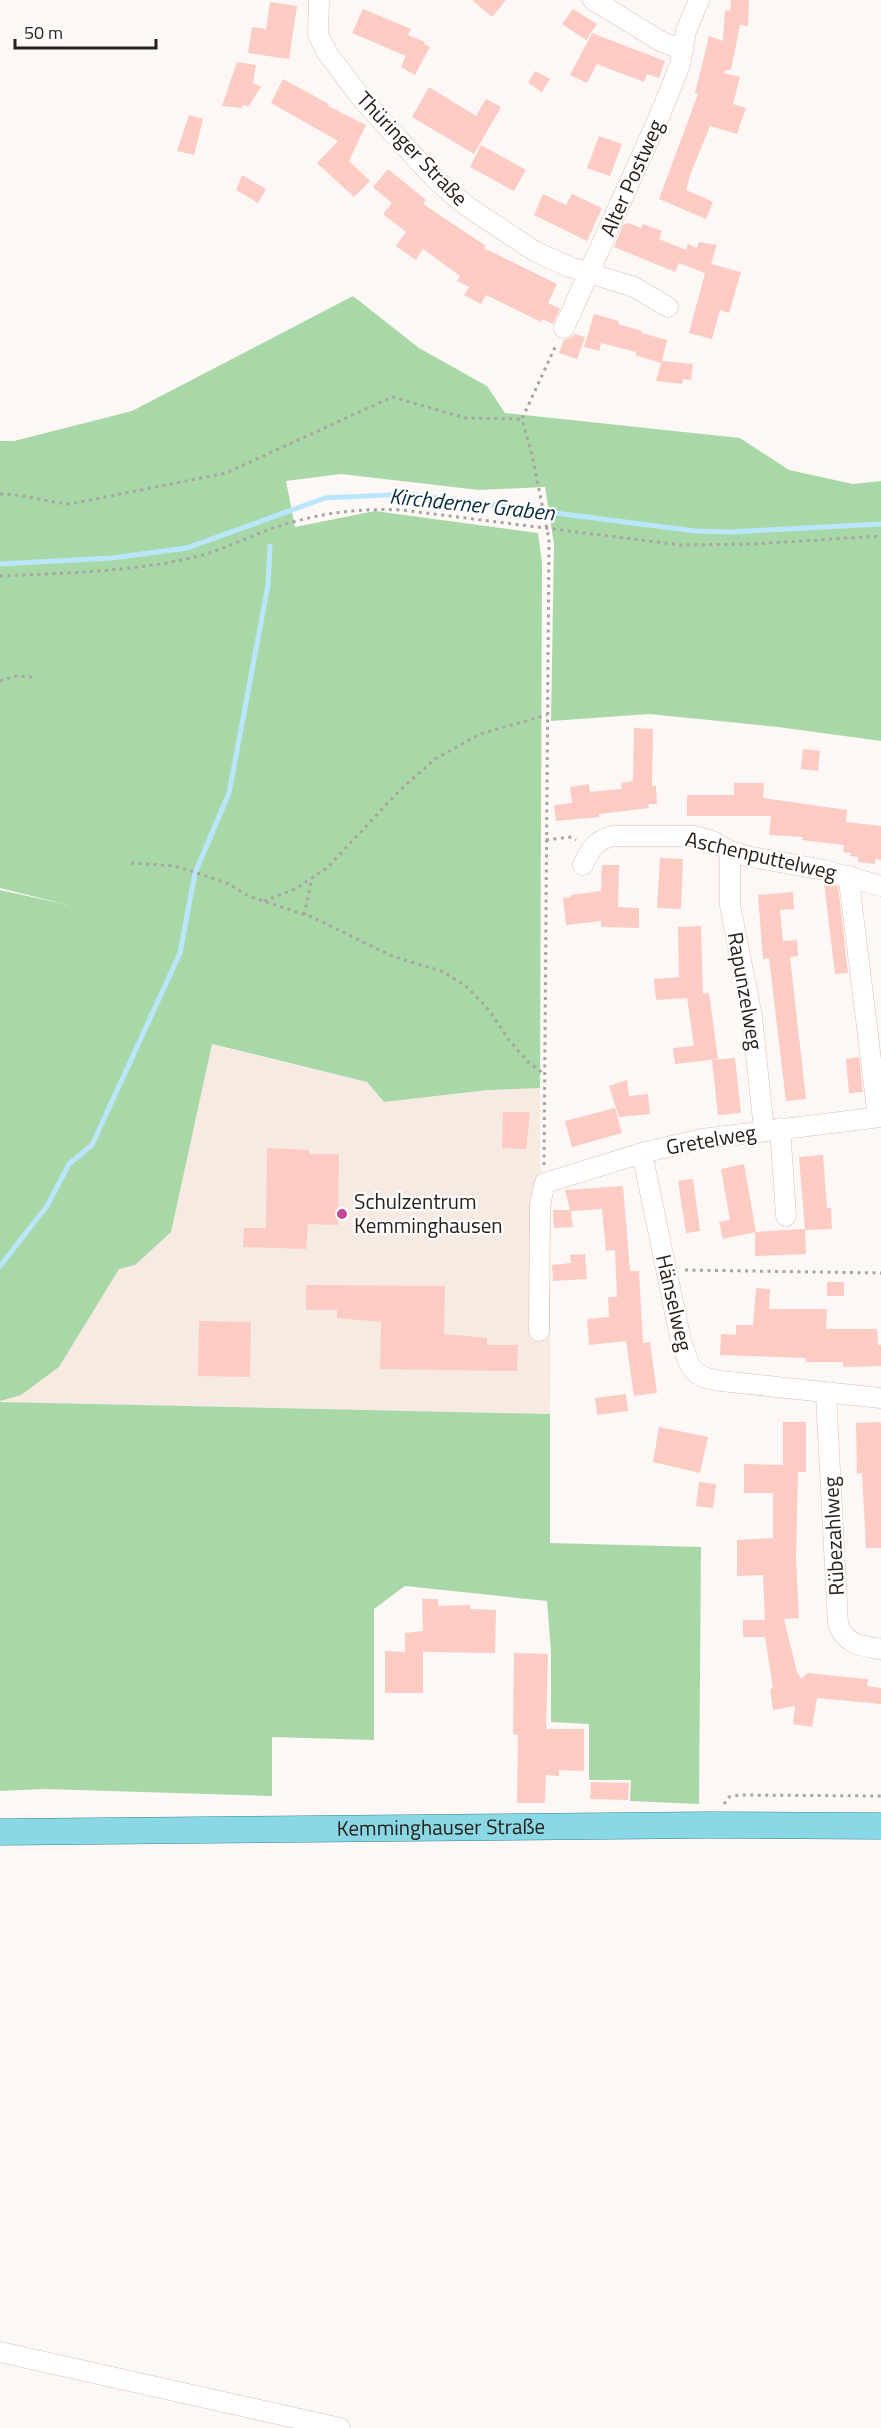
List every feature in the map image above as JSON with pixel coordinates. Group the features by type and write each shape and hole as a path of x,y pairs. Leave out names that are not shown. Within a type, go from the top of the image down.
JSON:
{"main road":[{"name":"Kemminghauser Straße","path":"0,1832 708,1825 881,1826"}],"street":[{"name":"Thüringer Straße","path":"319,0 318,34 328,54 362,99 436,180 468,207 527,246 589,274"},
{"path":"593,0 662,42 683,50"},
{"name":"Alter Postweg","path":"564,328 659,117 680,65 686,31 699,0"},
{"path":"589,274 634,287 668,307"},
{"name":"Aschenputtelweg","path":"587,857 599,840 612,836 695,836 746,856 850,876 881,886"},
{"name":"Rapunzelweg","path":"730,851 730,905 752,1017 786,1216"},
{"path":"850,876 880,1117"},
{"name":"Gretelweg","path":"548,1181 642,1153 702,1139 880,1117"},
{"name":"Hänselweg","path":"642,1153 681,1341 690,1367 696,1374 709,1379 826,1394 881,1398"},
{"path":"539,1331 540,1205 548,1181"},
{"name":"Rübezahlweg","path":"826,1394 838,1624 842,1634 849,1642 881,1649"},
{"path":"0,2352 340,2428"}],"path":[{"path":"548,1181 544,1165 544,1074 549,555 547,527 522,419 564,328"},
{"path":"0,494 17,494 45,502 70,504 226,473 392,397 466,418 522,419"},
{"path":"0,576 100,572 148,566 224,549 275,528 330,512 363,508 402,510 680,545 753,544 881,536"},
{"path":"0,681 16,676 37,677"},
{"path":"262,902 295,889 327,868 400,790 435,759 480,734 547,715"},
{"path":"546,840 570,837 587,857"},
{"path":"131,863 175,866 229,884 248,896 304,915 392,956 444,972 468,988 482,1002 509,1040 528,1062 544,1074"},
{"path":"304,915 312,878"},
{"path":"666,1270 881,1273"},
{"path":"708,1825 729,1797 740,1795 881,1796"}],"shaded area":[{"name":"Schulzentrum Kemminghausen","path":"184,1038 367,1082 384,1102 488,1090 540,1088 540,1166 551,1193 550,1414 0,1402 0,1396"}],"green space":[{"path":"353,296 419,348 487,386 505,413 740,438 789,470 853,484 881,481 881,741 778,727 649,714 551,721 554,544 545,487 479,490 341,474 286,481 295,527 375,511 538,533 542,563 540,1088 488,1090 384,1102 367,1082 212,1044 171,1232 135,1265 119,1269 59,1367 21,1395 0,1401 0,890 68,905 0,888 0,441 14,441 132,411"},
{"path":"0,1402 550,1414 550,1543 701,1547 699,1804 630,1801 631,1780 589,1780 589,1724 551,1722 551,1652 547,1601 405,1586 374,1609 374,1740 272,1737 272,1796 45,1789 0,1791"}],"building":[{"path":"472,0 506,0 492,17"},
{"path":"731,0 749,0 748,26 740,25 731,70 725,70 724,73 740,77 733,104 746,108 737,134 710,126 691,173 686,190 713,202 706,219 659,199 698,94 695,93 709,36 723,41 725,10 730,11"},
{"path":"270,2 297,6 289,59 248,53 252,27 266,29"},
{"path":"363,9 411,29 408,35 425,42 424,44 430,47 415,75 401,67 406,56 352,33"},
{"path":"573,9 597,24 586,40 562,24"},
{"path":"592,33 665,61 659,78 647,74 644,82 597,64 587,83 570,75"},
{"path":"237,62 256,65 253,83 261,87 249,106 243,105 242,108 222,106"},
{"path":"535,71 550,79 542,92 528,83"},
{"path":"283,79 329,104 328,106 366,125 349,161 370,181 354,197 317,163 338,141 271,103"},
{"path":"429,87 476,116 486,99 501,107 474,154 412,117"},
{"path":"189,115 203,119 194,155 177,151"},
{"path":"599,136 622,144 610,176 587,168"},
{"path":"481,145 526,170 514,191 470,167"},
{"path":"388,169 426,200 423,204 486,246 484,248 557,284 548,303 560,309 553,324 542,319 541,322 486,295 481,304 464,295 469,287 457,281 460,276 423,249 416,260 396,246 406,232 383,214 392,203 373,187"},
{"path":"242,175 266,189 258,203 236,190"},
{"path":"543,194 566,205 572,194 602,208 587,241 534,215"},
{"path":"629,223 641,228 643,224 662,231 659,239 686,250 688,244 697,248 699,242 717,245 711,264 741,272 729,313 720,310 712,339 689,333 705,273 679,263 675,272 614,247 623,225"},
{"path":"594,314 667,340 662,361 693,364 691,380 683,379 682,384 656,381 661,363 635,355 636,352 601,343 599,351 584,347"},
{"path":"575,334 585,337 577,359 559,353 564,340"},
{"path":"634,728 653,729 652,786 656,786 657,804 648,804 649,808 599,814 599,817 556,821 554,805 572,803 570,787 589,784 590,792 622,789 621,783 633,781"},
{"path":"803,749 820,751 818,771 801,769"},
{"path":"734,783 764,783 763,798 847,810 846,822 881,826 881,860 875,859 875,864 858,862 858,857 843,852 844,845 802,840 803,837 769,835 771,816 687,816 687,795 734,795"},
{"path":"660,858 683,859 681,909 657,908"},
{"path":"602,865 619,865 618,907 639,908 639,928 601,927 601,921 566,925 563,898 601,891"},
{"path":"824,883 838,886 848,973 835,974"},
{"path":"793,892 794,909 780,910 783,941 797,940 798,956 790,957 806,1099 786,1101 769,958 763,959 758,895"},
{"path":"701,926 703,994 709,993 718,1059 675,1064 673,1048 694,1046 687,998 656,1000 654,979 679,977 678,927"},
{"path":"859,1057 863,1092 849,1093 846,1059"},
{"path":"735,1058 741,1113 718,1115 712,1060"},
{"path":"627,1080 629,1096 648,1094 650,1114 619,1117 609,1086"},
{"path":"615,1108 622,1133 572,1147 565,1121"},
{"path":"503,1112 530,1112 526,1149 502,1148"},
{"path":"267,1148 309,1150 309,1154 339,1154 338,1225 308,1224 306,1249 243,1247 244,1228 266,1228"},
{"path":"823,1155 827,1208 831,1208 832,1229 805,1230 799,1157"},
{"path":"744,1164 756,1232 723,1239 719,1222 730,1220 721,1169"},
{"path":"693,1179 700,1231 686,1233 678,1181"},
{"path":"623,1186 630,1271 639,1271 643,1343 650,1342 657,1393 634,1396 626,1341 589,1345 587,1319 609,1317 608,1297 617,1297 615,1250 606,1251 602,1209 571,1211 573,1227 554,1228 553,1210 570,1210 565,1190"},
{"path":"805,1229 806,1254 755,1256 755,1232"},
{"path":"585,1254 587,1279 553,1281 552,1265 571,1263 570,1255"},
{"path":"827,1282 844,1282 844,1296 827,1296"},
{"path":"306,1285 445,1286 444,1334 487,1338 487,1345 518,1345 517,1371 380,1369 381,1322 337,1318 337,1310 306,1310"},
{"path":"756,1288 770,1289 769,1309 827,1309 826,1329 877,1329 878,1345 881,1345 881,1366 843,1367 843,1362 806,1362 806,1358 720,1355 721,1334 736,1335 736,1325 753,1325"},
{"path":"199,1321 251,1322 250,1377 198,1376"},
{"path":"626,1394 628,1411 597,1415 595,1398"},
{"path":"783,1422 806,1422 806,1472 798,1472 796,1559 799,1618 784,1619 797,1672 801,1679 808,1673 868,1679 867,1686 881,1688 881,1704 817,1698 812,1727 793,1724 795,1706 773,1710 770,1689 773,1688 765,1637 743,1637 743,1620 765,1620 763,1575 737,1576 737,1540 773,1538 773,1493 744,1493 744,1464 783,1465"},
{"path":"856,1423 881,1423 881,1548 866,1548 862,1473 857,1474"},
{"path":"659,1427 708,1437 700,1473 653,1462"},
{"path":"699,1482 716,1484 713,1508 696,1506"},
{"path":"422,1599 438,1599 438,1606 470,1605 470,1609 496,1610 495,1653 423,1652 423,1693 385,1693 385,1651 405,1652 405,1633 423,1631"},
{"path":"514,1653 548,1654 546,1729 584,1729 584,1771 559,1770 559,1776 546,1775 545,1803 517,1803 518,1735 513,1734"},
{"path":"591,1782 629,1783 628,1800 590,1799"}],"waterway":[{"name":"Kirchderner Graben","path":"0,564 112,558 187,548 325,498 408,494 695,531 731,532 881,524"},
{"path":"0,1266 47,1206 69,1164 92,1145 180,953 195,873 229,793 268,585 270,546"}],"place":[{"name":"Schulzentrum Kemminghausen","path":"342,1214"}]}
